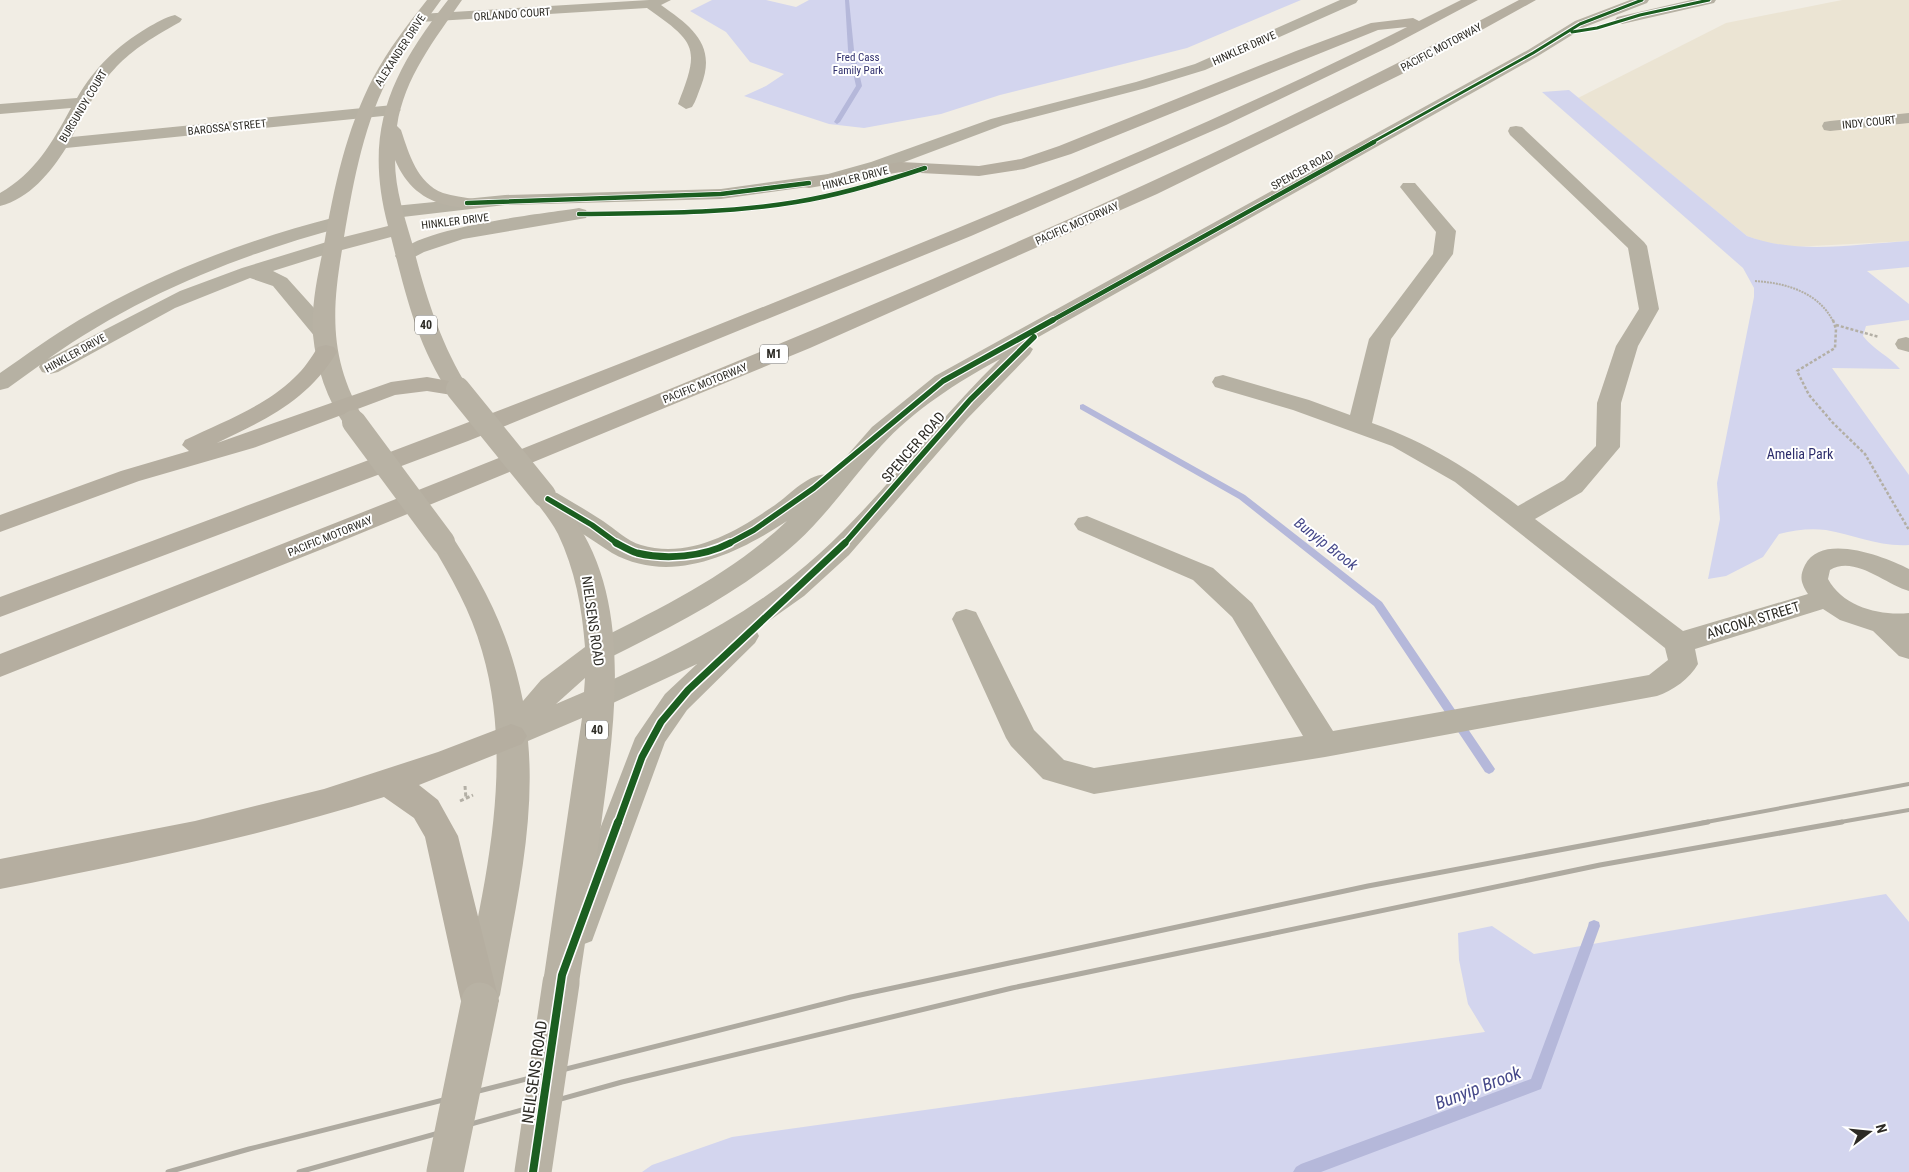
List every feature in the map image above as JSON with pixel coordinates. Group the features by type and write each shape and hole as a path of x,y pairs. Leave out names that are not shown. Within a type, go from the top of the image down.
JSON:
{"highway":[{"path":"0,607 488,424 879,268 1085,182 1270,98 1471,0"},
{"name":"PACIFIC MOTORWAY","path":"0,666 316,542 820,335 1160,186 1390,74 1529,0"},
{"path":"809,183 901,168 988,171 1034,161 1376,26 1432,20"},
{"path":"130,476 250,416 283,397 310,377 325,342"},
{"path":"0,524 130,476 350,414 391,390 413,385 433,384 458,389"},
{"path":"0,874 197,835 387,784 448,763 511,736"},
{"path":"387,784 408,795 426,809 441,836 480,1001"}],"main road":[{"name":"ALEXANDER DRIVE","path":"333,246 346,169 365,113 382,76 434,0"},
{"name":"ALEXANDER DRIVE","path":"396,221 386,168 391,116 413,59 440,18 455,0"},
{"path":"391,116 406,166 423,188 434,196 467,203"},
{"name":"HINKLER DRIVE","path":"336,224 365,217 396,221"},
{"name":"HINKLER DRIVE","path":"333,246 396,221"},
{"name":"NIELSENS ROAD","path":"396,221 414,292 423,319 440,358 458,389 546,497 572,535 582,557 594,605 599,651 600,698 593,769 562,979"},
{"path":"333,246 324,295 325,342 350,414 443,542 470,588 492,638 508,698 512,777 508,829 480,1001 445,1172"},
{"path":"511,736 552,688 599,651"},
{"path":"511,736 600,698"},
{"name":"NEILSENS ROAD","path":"533,1172 562,979"}],"street":[{"name":"HINKLER DRIVE","path":"396,221 467,203 707,195 809,183 877,166 986,125 1200,67 1351,0"},
{"name":"SPENCER ROAD","path":"599,651 697,600 762,557 805,518 874,439 943,381 1595,17 1642,0"},
{"name":"SPENCER ROAD","path":"1567,33 1597,28 1640,15 1709,0"},
{"name":"ORLANDO COURT","path":"420,18 657,2"},
{"path":"657,2 692,39 700,53 698,71 686,104"},
{"name":"BURGUNDY COURT","path":"0,201 30,183 62,143 98,78 116,58 144,37 175,19"},
{"path":"0,109 84,102"},
{"name":"HINKLER DRIVE","path":"396,221 579,214 702,212 777,205 840,193 925,168 1046,110"},
{"name":"BAROSSA STREET","path":"62,143 365,113 391,116"},
{"name":"INDY COURT","path":"1830,126 1909,118"},
{"path":"1516,131 1636,246 1649,309 1627,346 1608,403 1608,447 1573,486 1517,518"},
{"path":"1359,426 1380,339 1443,254 1446,231 1409,187"},
{"path":"405,256 417,248 452,237 579,214"},
{"name":"HINKLER DRIVE","path":"0,384 88,323 143,293 243,251 336,224"},
{"name":"HINKLER DRIVE","path":"0,392 169,304 249,272 333,246"},
{"path":"249,272 266,275 280,282 325,342"},
{"name":"SPENCER ROAD","path":"600,698 689,656 748,621 798,585 844,545 970,400 1046,325"},
{"path":"966,619 1022,738 1054,770 1094,781 1325,745 1657,685 1682,664 1679,643 1464,477 1400,441 1301,405 1223,382"},
{"path":"546,497 592,525 616,544 636,553 666,557 702,553 724,546 754,530 814,488 874,439"},
{"path":"1087,524 1204,574 1242,610 1325,745"},
{"path":"1908,580 1889,569 1862,560 1837,558 1825,561 1817,567 1814,576 1817,586 1826,598 1852,614 1896,623 1909,649"},
{"path":"562,979 642,757 661,722 688,690 798,585"},
{"name":"ANCONA STREET","path":"1679,643 1826,598"}],"path":[{"path":"1755,281 1770,282 1790,287 1809,296 1827,312 1836,326 1835,348 1797,371 1809,395 1865,454 1878,480 1909,530"},
{"path":"1836,326 1908,344"},
{"path":"464,782 466,799"},
{"path":"456,803 473,795"}],"shaded area":[{"path":"1842,0 1909,0 1909,241 1792,247 1764,242 1747,236 1578,98 1726,23"}],"green space":[{"name":"Fred Cass Family Park","path":"712,0 766,0 796,7 809,0 1301,0 1187,48 1000,95 941,114 864,128 829,124 744,96 766,86 784,74 750,62 726,32 690,11"},
{"name":"Amelia Park","path":"1569,90 1747,236 1766,242 1806,247 1909,241 1909,267 1867,271 1909,304 1909,320 1866,326 1863,336 1900,369 1832,368 1909,475 1909,545 1887,544 1826,530 1808,529 1791,531 1779,534 1763,557 1726,576 1708,579 1720,519 1717,483 1754,297 1754,288 1743,268 1542,92"},
{"path":"1886,894 1909,922 1909,1172 642,1172 652,1165 732,1137 1485,1032 1468,1004 1459,960 1458,933 1492,926 1534,954"}],"waterway":[{"name":"Bunyip Brook","path":"837,122 859,86 851,50 847,0"},
{"name":"Bunyip Brook","path":"1083,407 1242,497 1378,604 1489,769"},
{"name":"Bunyip Brook","path":"1301,1172 1536,1084 1594,926"}],"railway":[{"path":"1701,823 1909,784"},
{"path":"1835,823 1909,810"},
{"path":"168,1172 249,1149 851,997 1368,886 1708,822"},
{"path":"299,1172 622,1082 1012,988 1600,865 1842,822"}],"cycle path":[{"path":"548,499 592,525 616,543 636,553 677,557 720,548 754,530 814,488 943,381 1533,53 1580,24 1642,0"},
{"path":"1572,32 1597,28 1640,15 1709,0"},
{"path":"579,214 688,212 769,206 845,192 925,168"},
{"path":"467,203 721,194 809,183"},
{"path":"533,1172 562,975 642,757 661,722 688,690 843,545 970,400 1034,337"}]}
